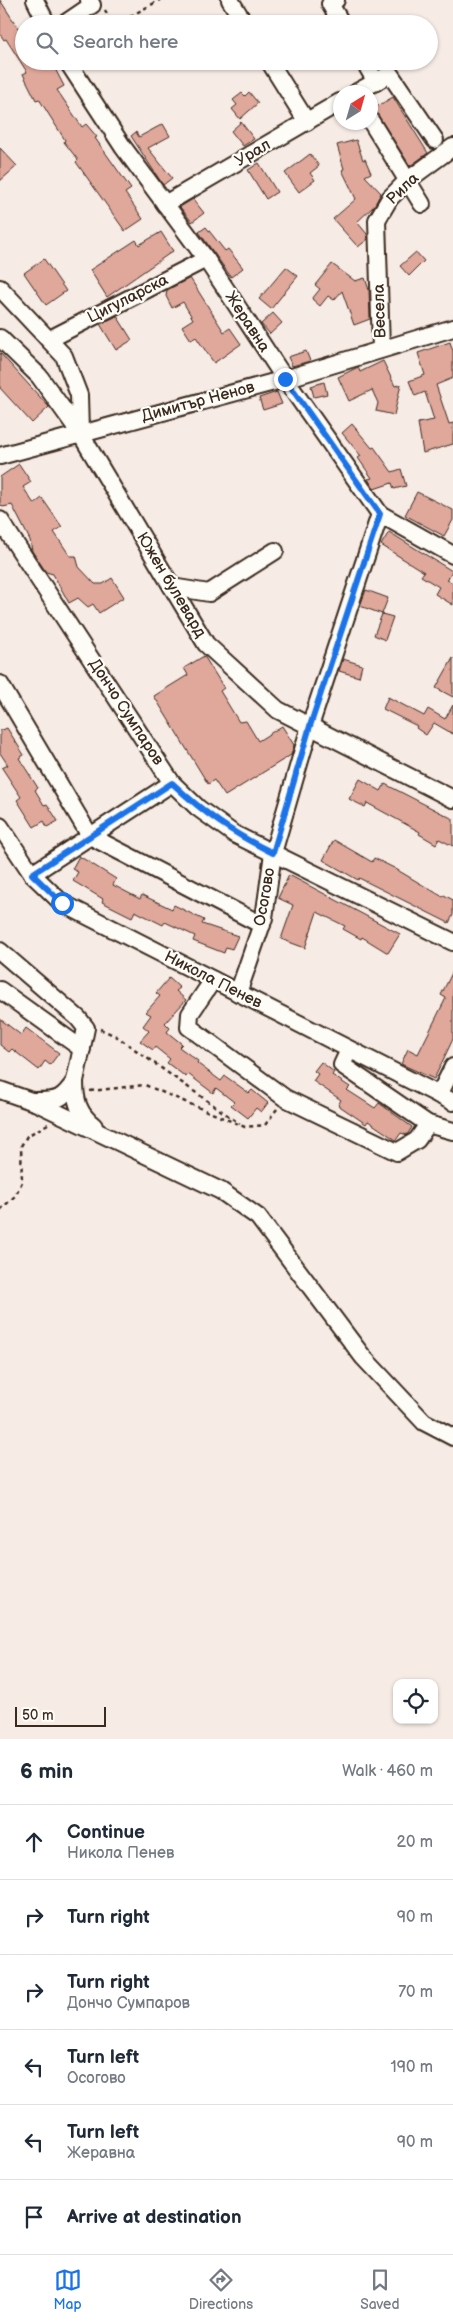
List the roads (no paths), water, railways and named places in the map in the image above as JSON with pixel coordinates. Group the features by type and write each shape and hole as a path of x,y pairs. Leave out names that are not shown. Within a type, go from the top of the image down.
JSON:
{"street":[{"path":"35,0 42,15"},
{"path":"77,15 92,5 89,0"},
{"path":"230,0 239,15"},
{"path":"336,0 330,4 337,15"},
{"name":"Жеравна","path":"73,70 123,147 206,259 285,379 380,514 453,555"},
{"path":"275,70 307,122"},
{"path":"369,70 376,82"},
{"path":"370,85 390,74 435,140"},
{"name":"Урал","path":"165,204 333,106"},
{"path":"376,130 422,204"},
{"name":"Рила","path":"379,274 377,220 390,198 408,180 453,147"},
{"name":"Цигуларска","path":"50,339 206,259"},
{"name":"Весела","path":"379,274 381,349"},
{"path":"0,288 64,356 79,395 80,434"},
{"name":"Димитър Ненов","path":"0,456 285,379 453,328"},
{"name":"Южен булевард","path":"0,338 39,376 80,434 206,644 278,710 453,799"},
{"name":"Осогово","path":"238,993 262,925 273,853 310,726 380,514"},
{"name":"Дончо Сумпаров","path":"0,520 172,783 198,808 234,834 453,942"},
{"path":"172,588 210,593 275,551"},
{"path":"0,684 90,836 262,925"},
{"path":"32,874 172,783"},
{"name":"Никола Пенев","path":"0,826 32,874 62,903 446,1099"},
{"path":"0,951 78,1018 86,1028 75,1081 77,1103 82,1116 104,1135"},
{"path":"213,980 190,1014 189,1027 286,1098 397,1152 417,1140 428,1124"},
{"path":"0,990 82,1050"},
{"path":"349,1050 342,1065 428,1124 453,1131"},
{"path":"446,1099 453,1067"},
{"path":"30,1101 53,1101 65,1096 75,1081"},
{"path":"0,1090 66,1117 221,1191 258,1217 363,1357 424,1422 453,1437"}]}
